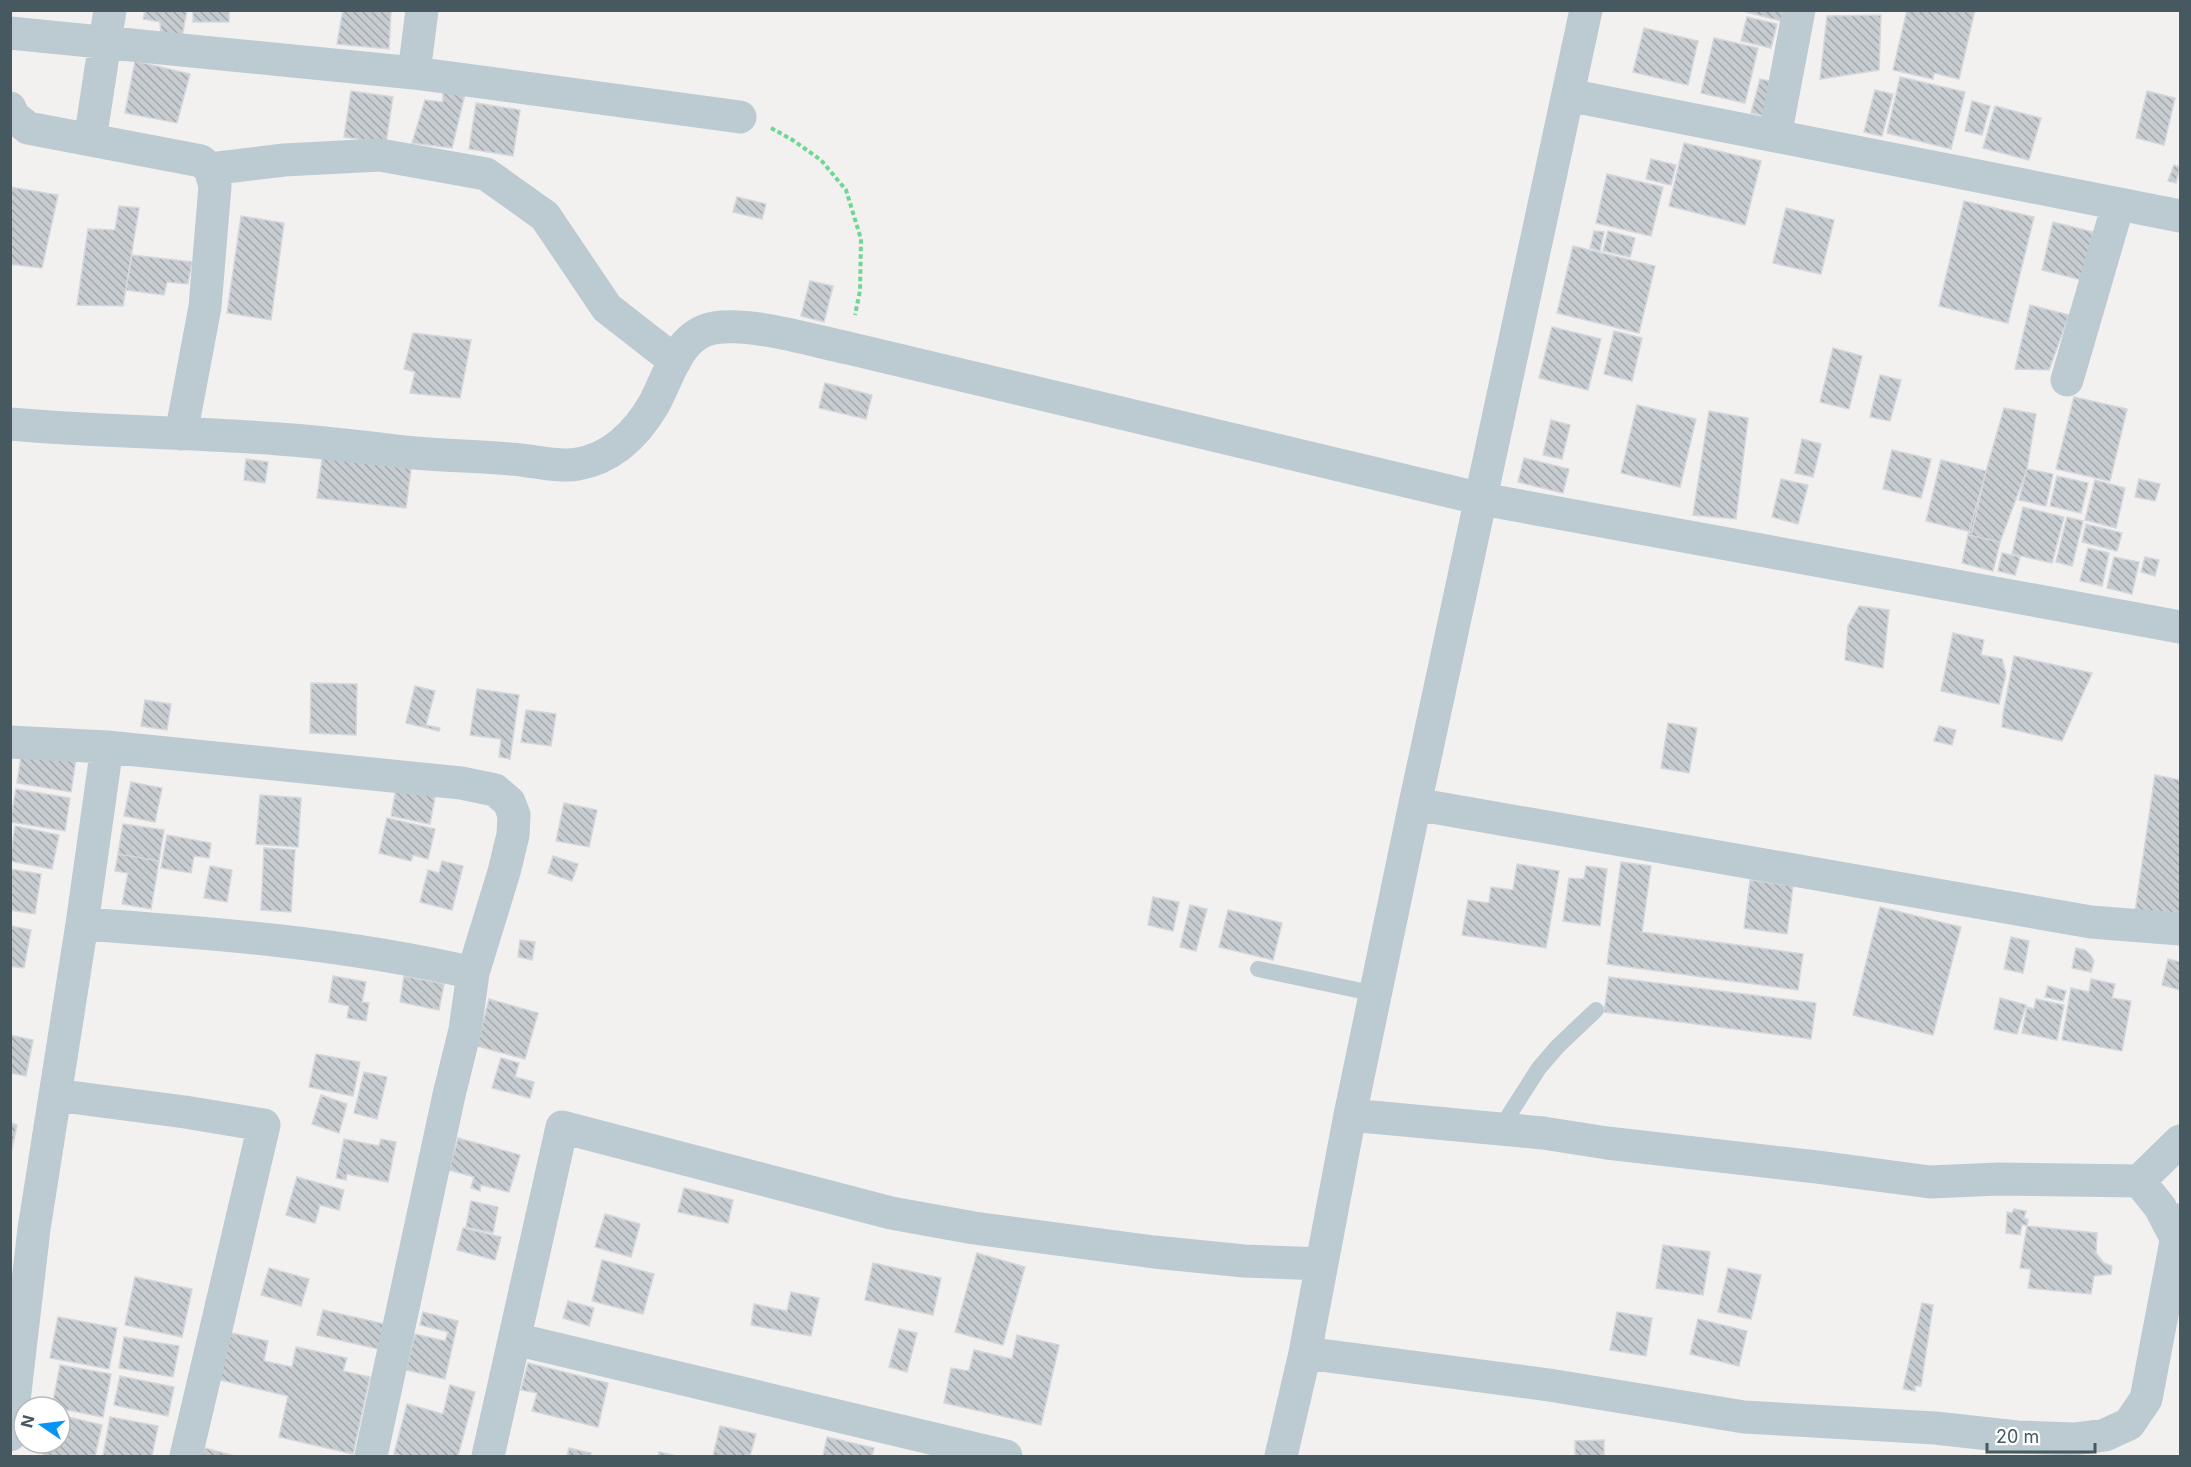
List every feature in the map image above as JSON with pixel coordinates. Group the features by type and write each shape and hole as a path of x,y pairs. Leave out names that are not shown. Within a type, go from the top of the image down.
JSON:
{"street":[{"path":"90,140 110,10"},
{"path":"414,73 422,10"},
{"path":"1281,1456 1305,1353 1350,1115 1415,804 1586,10"},
{"path":"1775,136 1799,10"},
{"path":"10,33 414,73 740,117"},
{"path":"1568,95 2181,216"},
{"path":"10,108 13,116 28,128 201,160 210,169 215,186 205,307 182,434"},
{"path":"210,169 284,160 380,155 486,174 545,216 607,308 675,361"},
{"path":"2067,380 2118,205"},
{"path":"10,424 108,432 279,439 418,453 577,465 608,454 631,436 654,403 684,346 695,336 711,328 734,327 773,332 848,348 1482,499 2181,627"},
{"path":"10,742 107,747 461,783 495,790 509,802 514,815 513,835 473,973 465,1030 371,1456"},
{"path":"10,1435 34,1229 107,747"},
{"path":"1415,804 2091,922 2181,929"},
{"path":"82,924 319,945 401,957 473,973"},
{"path":"55,1095 264,1125 186,1456"},
{"path":"1350,1115 1500,1129 1930,1182 1999,1179 2139,1181 2181,1141"},
{"path":"488,1456 562,1127 891,1213 964,1226 1154,1252 1244,1261 1321,1264"},
{"path":"1305,1353 1537,1383 1744,1416 2074,1439 2105,1435 2129,1424 2146,1399 2179,1231 2139,1181"},
{"path":"515,1339 1006,1456"}],"lane":[{"path":"1258,969 1376,994"},
{"path":"1500,1129 1539,1068 1558,1046 1596,1010"}],"path":[{"path":"740,117 767,126 791,139 821,160 846,190 861,239 860,291 848,348"}],"building":[{"path":"137,10 187,10 182,37 161,33 160,22 143,19 145,12"},
{"path":"193,10 229,10 229,22 193,22"},
{"path":"343,10 391,10 389,49 337,44"},
{"path":"1739,10 1783,10 1781,21"},
{"path":"1907,10 1975,10 1959,79 1934,73 1933,79 1893,70"},
{"path":"1881,15 1879,70 1820,79 1827,16"},
{"path":"1747,17 1777,24 1771,48 1741,41"},
{"path":"1644,28 1698,41 1688,85 1633,72"},
{"path":"1714,38 1758,48 1745,103 1701,93"},
{"path":"135,61 190,74 177,123 125,113"},
{"path":"1900,77 1965,92 1951,149 1887,133"},
{"path":"1760,79 1779,83 1770,117 1751,113"},
{"path":"1875,90 1893,94 1882,136 1864,132"},
{"path":"351,91 393,97 386,143 344,137"},
{"path":"2147,91 2175,98 2164,145 2136,138"},
{"path":"443,92 465,94 452,148 412,143 425,100 443,102"},
{"path":"1972,101 1990,106 1982,135 1965,131"},
{"path":"476,103 520,110 513,156 469,149"},
{"path":"1995,106 2041,118 2029,160 1983,148"},
{"path":"1684,143 1761,161 1745,225 1669,206"},
{"path":"1651,159 1676,165 1671,185 1646,179"},
{"path":"2174,165 2180,167 2176,183 2168,181"},
{"path":"1607,174 1663,187 1651,236 1596,223"},
{"path":"10,187 58,195 42,268 10,264"},
{"path":"737,197 766,204 762,219 733,212"},
{"path":"1964,201 2034,217 2008,323 1939,306"},
{"path":"119,206 139,208 123,306 77,305 88,229 115,230"},
{"path":"1786,208 1834,220 1821,274 1773,263"},
{"path":"241,216 284,223 271,320 227,313"},
{"path":"2053,222 2093,232 2082,280 2042,270"},
{"path":"1594,231 1604,232 1600,251 1590,248"},
{"path":"1608,231 1635,238 1630,257 1603,251"},
{"path":"1573,246 1655,266 1639,333 1557,313"},
{"path":"132,255 192,262 188,284 167,282 164,295 126,290"},
{"path":"810,281 833,286 824,322 801,316"},
{"path":"2030,305 2069,315 2049,370 2015,369"},
{"path":"1552,327 1601,339 1588,390 1539,378"},
{"path":"1614,331 1642,338 1632,381 1604,374"},
{"path":"413,333 471,340 460,398 410,393 415,372 404,369"},
{"path":"1833,348 1862,356 1849,409 1820,402"},
{"path":"1880,375 1901,380 1890,421 1870,417"},
{"path":"825,383 872,395 866,419 819,408"},
{"path":"2074,397 2127,409 2110,481 2056,469"},
{"path":"1637,405 1696,419 1680,487 1621,473"},
{"path":"2004,408 2036,414 2027,469 2000,542 1968,535"},
{"path":"1709,411 1748,418 1736,519 1693,515"},
{"path":"1551,420 1570,425 1562,459 1543,455"},
{"path":"1802,439 1821,444 1813,477 1795,473"},
{"path":"1892,450 1931,459 1921,498 1883,489"},
{"path":"323,451 412,461 406,508 317,498"},
{"path":"1524,458 1569,469 1563,493 1518,482"},
{"path":"246,459 268,462 265,483 244,480"},
{"path":"1941,460 1986,471 1972,532 1926,521"},
{"path":"2027,469 2053,474 2046,506 2019,500"},
{"path":"2057,476 2088,483 2081,513 2050,506"},
{"path":"1781,479 1808,485 1798,524 1772,517"},
{"path":"2139,479 2160,484 2155,501 2135,497"},
{"path":"2095,480 2125,488 2116,528 2085,520"},
{"path":"2023,507 2064,517 2052,563 2012,554"},
{"path":"2067,517 2083,521 2072,566 2056,562"},
{"path":"2086,524 2122,533 2117,551 2082,542"},
{"path":"1968,535 2000,542 1993,571 1962,563"},
{"path":"2088,548 2109,553 2102,586 2080,581"},
{"path":"2002,553 2020,557 2015,575 1998,571"},
{"path":"2114,557 2139,562 2132,594 2107,588"},
{"path":"2145,557 2159,560 2155,576 2141,572"},
{"path":"1859,606 1889,610 1883,668 1845,660 1848,626"},
{"path":"1953,633 1984,640 1981,655 2002,659 2006,674 1999,704 1941,691"},
{"path":"2014,656 2092,673 2062,741 2002,727"},
{"path":"311,683 357,684 356,735 310,733"},
{"path":"415,686 435,691 426,725 440,728 439,731 406,723"},
{"path":"477,689 519,695 510,759 499,757 501,739 470,735"},
{"path":"145,700 171,704 167,730 141,726"},
{"path":"526,710 556,714 551,746 521,742"},
{"path":"1668,723 1697,728 1689,773 1661,768"},
{"path":"1939,726 1956,730 1952,745 1934,741"},
{"path":"22,750 76,759 71,792 17,783"},
{"path":"2155,775 2180,780 2180,917 2135,912"},
{"path":"398,778 437,786 430,824 391,816"},
{"path":"131,782 162,788 155,822 124,816"},
{"path":"16,789 70,798 65,831 10,822"},
{"path":"260,795 301,798 298,847 256,844"},
{"path":"564,803 597,810 589,847 556,841"},
{"path":"387,818 435,829 428,859 413,855 411,861 379,853"},
{"path":"123,824 164,830 159,861 118,854"},
{"path":"15,826 59,835 52,869 10,861"},
{"path":"167,835 211,843 209,858 194,856 191,873 161,868"},
{"path":"264,848 295,850 291,912 261,910"},
{"path":"118,854 159,861 151,909 122,904 128,873 115,871"},
{"path":"553,856 578,864 572,881 548,873"},
{"path":"442,861 463,866 452,910 420,902 428,870 439,873"},
{"path":"1621,862 1651,866 1642,932 1803,954 1798,990 1607,964"},
{"path":"1517,864 1559,871 1546,948 1462,935 1468,900 1489,903 1491,887 1513,890"},
{"path":"210,866 232,870 227,902 204,898"},
{"path":"1586,866 1607,869 1600,926 1563,921 1569,878 1584,879"},
{"path":"10,869 41,874 35,914 10,910"},
{"path":"1750,880 1793,886 1787,934 1744,928"},
{"path":"1153,897 1179,902 1173,931 1148,925"},
{"path":"1190,905 1207,909 1196,951 1180,947"},
{"path":"1880,907 1961,927 1933,1035 1853,1015"},
{"path":"1228,910 1282,923 1273,960 1219,947"},
{"path":"11,926 31,930 24,968 10,966"},
{"path":"2011,937 2029,941 2023,973 2004,969"},
{"path":"520,940 535,942 532,960 518,957"},
{"path":"2076,948 2085,950 2091,956 2094,961 2091,972 2072,968"},
{"path":"2168,959 2180,962 2180,990 2162,985"},
{"path":"333,976 366,982 362,1002 369,1003 366,1021 347,1018 349,1006 329,1002"},
{"path":"404,976 444,984 439,1010 400,1002"},
{"path":"1609,977 1816,1003 1811,1039 1604,1012"},
{"path":"2091,979 2115,984 2112,998 2131,1001 2122,1051 2062,1040 2071,988 2089,992"},
{"path":"2048,986 2066,991 2063,1001 2045,997"},
{"path":"2000,998 2026,1005 2017,1034 1994,1029"},
{"path":"489,999 538,1013 525,1059 477,1046"},
{"path":"2036,999 2064,1005 2057,1040 2022,1033 2027,1007 2034,1009"},
{"path":"10,1035 33,1040 26,1076 10,1073"},
{"path":"316,1054 360,1062 353,1096 309,1087"},
{"path":"501,1058 519,1063 515,1077 534,1082 530,1098 492,1088"},
{"path":"364,1072 387,1077 377,1119 354,1113"},
{"path":"321,1095 347,1104 339,1133 312,1124"},
{"path":"10,1123 17,1125 10,1158"},
{"path":"458,1138 520,1155 509,1192 481,1185 480,1191 471,1188 474,1177 449,1170"},
{"path":"344,1139 379,1146 381,1139 396,1142 388,1182 347,1174 346,1180 336,1178"},
{"path":"297,1177 344,1190 339,1210 320,1205 315,1223 286,1215"},
{"path":"684,1188 733,1200 728,1223 678,1212"},
{"path":"471,1201 498,1207 493,1233 466,1227"},
{"path":"2014,1209 2026,1211 2024,1219 2028,1219 2027,1226 2022,1224 2020,1235 2006,1233 2007,1212 2012,1213"},
{"path":"605,1214 640,1224 631,1257 595,1247"},
{"path":"2027,1226 2097,1233 2096,1253 2104,1263 2112,1266 2111,1274 2094,1276 2091,1294 2028,1288 2031,1269 2020,1268"},
{"path":"463,1228 501,1237 495,1260 457,1250"},
{"path":"1663,1245 1710,1252 1703,1295 1656,1288"},
{"path":"977,1253 1025,1267 1003,1345 955,1332"},
{"path":"602,1260 654,1274 643,1314 592,1301"},
{"path":"873,1263 941,1278 933,1315 865,1300"},
{"path":"269,1268 309,1279 301,1306 261,1295"},
{"path":"1728,1268 1761,1275 1751,1319 1718,1312"},
{"path":"135,1277 192,1289 182,1337 125,1325"},
{"path":"791,1292 819,1298 811,1336 751,1325 754,1304 787,1311"},
{"path":"568,1301 594,1308 589,1326 563,1318"},
{"path":"1922,1303 1933,1305 1921,1386 1915,1386 1915,1391 1903,1389"},
{"path":"323,1310 389,1325 383,1350 317,1335"},
{"path":"423,1312 458,1321 445,1379 406,1370 415,1334 445,1341 448,1332 420,1325"},
{"path":"1617,1312 1652,1318 1646,1356 1610,1350"},
{"path":"58,1317 117,1328 109,1369 50,1358"},
{"path":"1698,1319 1747,1331 1739,1366 1690,1354"},
{"path":"899,1329 917,1333 907,1372 889,1367"},
{"path":"218,1330 268,1341 264,1361 292,1367 296,1347 347,1358 343,1371 370,1377 353,1454 279,1437 288,1396 207,1377"},
{"path":"1017,1335 1059,1345 1041,1425 944,1403 951,1368 969,1371 974,1350 1012,1359"},
{"path":"124,1337 179,1346 173,1377 119,1368"},
{"path":"528,1363 608,1383 598,1427 532,1411 537,1393 521,1390"},
{"path":"60,1365 111,1374 103,1417 72,1411 72,1395 54,1395"},
{"path":"120,1376 174,1387 168,1416 114,1405"},
{"path":"450,1385 475,1392 458,1456 394,1454 407,1404 443,1414"},
{"path":"110,1417 158,1426 152,1456 103,1456"},
{"path":"72,1418 102,1425 95,1456 43,1456 72,1455"},
{"path":"720,1426 756,1434 750,1456 713,1456"},
{"path":"827,1437 874,1448 872,1456 823,1456"},
{"path":"1604,1440 1604,1456 1575,1456 1575,1441"},
{"path":"205,1448 235,1456 202,1456"},
{"path":"569,1448 591,1453 590,1456 567,1456"},
{"path":"659,1452 677,1456 658,1456"}]}
